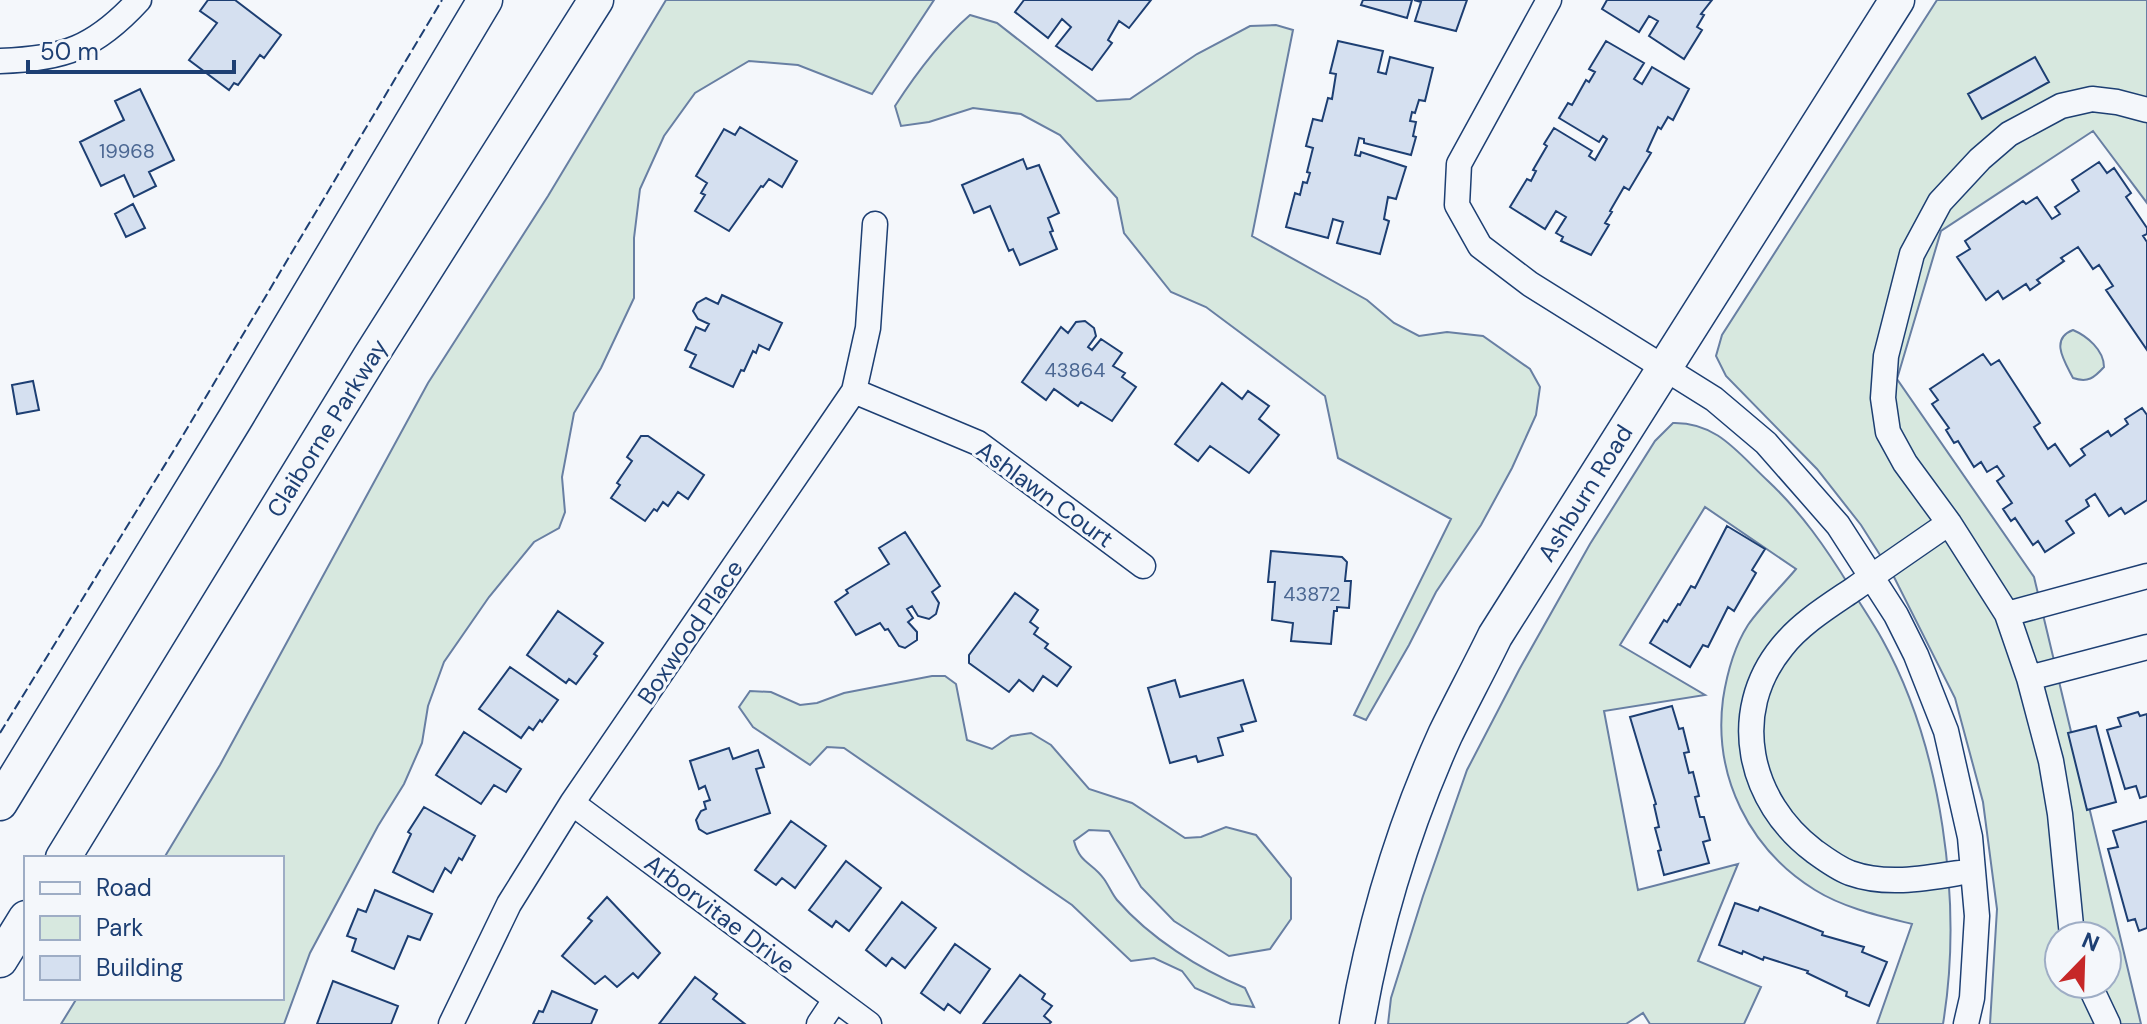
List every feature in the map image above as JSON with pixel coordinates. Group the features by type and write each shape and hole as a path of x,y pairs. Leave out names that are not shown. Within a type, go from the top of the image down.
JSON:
{"main road":[{"path":"0,803 235,419 485,0"},
{"name":"Claiborne Parkway","path":"64,856 362,370 596,0"},
{"name":"Ashburn Road","path":"1357,1024 1394,871 1445,737 1495,636 1897,0"},
{"path":"0,960 24,921"}],"street":[{"path":"0,61 55,56 90,43 116,25 139,0"},
{"path":"1549,0 1459,164 1457,205 1480,246 1530,284 1714,399 1766,443 1838,525 1872,577 1909,641 1946,731 1970,837 1977,916 1972,998 1966,1024"},
{"path":"2070,920 2060,814 2051,761 2029,678 2007,614 1949,523 1905,463 1888,432 1883,398 1886,356 1895,312 1916,245 1940,202 1958,180 2009,134 2061,106 2092,99 2147,110"},
{"name":"Boxwood Place","path":"451,1024 509,904 572,803 854,391 868,328 875,224"},
{"name":"Ashlawn Court","path":"854,391 978,443 1143,566"},
{"path":"1949,523 1804,625 1782,647 1763,678 1754,709 1751,744 1758,778 1770,806 1798,839 1832,864 1874,879 1908,880 1971,871"},
{"path":"2007,614 2147,576"},
{"path":"2029,678 2147,647"},
{"name":"Arborvitae Drive","path":"572,803 869,1024"},
{"path":"819,1024 835,1000"},
{"path":"2097,1000 2108,1024"}],"green space":[{"path":"666,0 934,0 872,94 798,65 749,61 695,93 664,136 640,189 634,238 634,298 601,368 574,413 562,477 565,512 559,528 534,542 489,597 444,662 428,706 422,743 404,784 310,953 284,1024 61,1024 76,1000 284,1000 284,856 165,856 220,765 428,383 548,196"},
{"path":"1937,0 2147,0 2147,203 2093,131 1941,231 1897,379 2034,577 2116,920 2043,920 2043,1000 2123,1000 2123,949 2141,1024 1990,1024 1997,909 1983,802 1955,698 1894,577 1861,525 1817,469 1726,376 1716,356 1722,335"},
{"path":"970,15 997,23 1097,101 1130,99 1197,54 1250,26 1276,25 1293,30 1252,236 1367,300 1394,323 1419,336 1447,332 1483,336 1530,369 1540,387 1536,415 1512,468 1481,525 1436,592 1366,720 1354,715 1451,519 1338,458 1325,396 1206,307 1171,292 1124,233 1117,198 1060,135 1021,114 973,108 929,122 901,126 895,106 930,58"},
{"path":"2073,330 2094,344 2103,361 2104,367 2097,374 2083,380 2073,378 2061,351 2062,339"},
{"path":"1673,423 1702,428 1726,441 1791,505 1841,573 1882,639 1903,682 1933,776 1948,877 1949,977 1943,1024 1877,1024 1912,924 1850,907 1815,890 1771,854 1740,808 1730,782 1721,728 1727,680 1743,633 1796,569 1705,507 1620,645 1705,695 1604,711 1638,890 1738,864 1698,961 1761,987 1744,1024 1650,1024 1643,1013 1626,1024 1388,1024 1391,998 1467,770 1590,544 1655,441"},
{"path":"932,676 945,676 956,684 967,740 992,749 1011,736 1031,733 1051,745 1089,789 1132,803 1185,838 1201,837 1226,827 1256,835 1291,878 1291,919 1270,949 1229,956 1174,921 1141,887 1109,831 1089,830 1074,841 1083,859 1100,873 1115,898 1144,927 1210,972 1245,988 1254,1007 1231,1004 1195,988 1182,971 1154,958 1131,961 1072,905 844,748 827,747 810,765 753,727 739,707 750,691 771,692 800,705"}],"building":[{"path":"208,0 235,0 281,35 264,58 260,55 238,85 234,83 229,90 189,60 217,23 200,11"},
{"path":"1024,0 1151,0 1129,28 1119,21 1108,40 1112,43 1092,70 1056,46 1071,27 1062,19 1048,38 1015,12"},
{"path":"1363,0 1412,0 1407,18 1361,5"},
{"path":"1414,0 1467,0 1456,31 1415,21 1421,2"},
{"path":"1607,0 1712,0 1701,14 1704,15 1697,27 1702,30 1684,59 1649,36 1658,21 1649,16 1639,32 1602,9"},
{"path":"1338,41 1383,51 1378,72 1386,74 1390,57 1433,68 1425,101 1419,100 1415,113 1412,112 1410,121 1416,122 1413,136 1416,137 1411,155 1364,143 1364,139 1359,138 1355,155 1360,156 1361,152 1406,167 1396,199 1388,197 1384,219 1389,221 1380,254 1337,243 1343,222 1333,219 1328,238 1286,227 1295,193 1300,195 1303,182 1307,183 1310,173 1307,172 1313,148 1306,146 1313,119 1322,121 1328,98 1332,99 1336,74 1330,73"},
{"path":"1606,41 1644,63 1634,79 1642,84 1652,67 1689,89 1673,120 1668,117 1661,129 1658,127 1647,151 1651,153 1629,190 1624,187 1605,223 1609,225 1591,255 1561,241 1563,237 1556,233 1566,217 1556,211 1545,229 1510,207 1527,179 1531,181 1536,171 1533,170 1547,146 1544,144 1554,128 1592,151 1589,156 1595,160 1607,139 1603,136 1599,142 1559,118 1568,103 1572,105 1586,80 1589,82 1595,72 1589,69"},
{"path":"2035,57 2049,82 1982,119 1968,94"},
{"path":"140,89 174,160 149,172 156,186 134,197 124,175 101,186 80,142 124,120 115,101"},
{"path":"740,127 797,161 782,187 769,179 761,186 729,231 695,211 705,195 701,193 707,183 696,176 724,129 735,135"},
{"path":"1023,159 1027,169 1039,165 1059,213 1048,218 1057,249 1020,265 1013,249 1009,251 990,206 974,213 962,185"},
{"path":"2099,162 2107,173 2114,168 2131,193 2126,197 2147,228 2147,234 2143,236 2147,242 2147,350 2106,290 2113,286 2099,265 2093,269 2078,247 2061,258 2064,261 2037,280 2040,283 2030,290 2026,284 2003,299 1998,291 1986,300 1957,257 1970,249 1965,241 2023,201 2026,204 2037,197 2052,219 2060,214 2055,207 2079,191 2072,180"},
{"path":"133,204 145,228 126,237 115,214"},
{"path":"722,295 782,323 769,350 759,345 756,353 753,351 733,387 690,367 696,355 685,350 696,327 705,331 709,324 698,319 693,311 697,303 706,298 718,304"},
{"path":"1085,321 1094,328 1096,336 1088,347 1092,350 1101,339 1122,353 1113,366 1125,373 1122,377 1136,387 1112,421 1081,402 1078,406 1054,389 1046,400 1022,382 1061,327 1068,333 1076,322"},
{"path":"1983,354 1991,365 1999,360 2040,423 2034,427 2048,449 2055,444 2070,466 2085,455 2081,449 2108,431 2111,436 2128,424 2125,419 2142,408 2147,415 2147,500 2125,514 2121,508 2109,516 2095,494 2086,500 2089,506 2066,521 2074,533 2045,552 2038,541 2033,545 2015,518 2011,521 2003,509 2012,503 1997,481 2004,476 1997,466 1987,472 1981,462 1974,467 1958,441 1954,443 1946,430 1949,428 1932,404 1938,400 1930,389"},
{"path":"33,381 39,410 17,414 12,385"},
{"path":"1222,383 1242,399 1248,391 1269,406 1259,419 1279,435 1249,473 1210,446 1198,461 1175,444"},
{"path":"641,436 648,436 704,475 688,499 678,492 668,506 663,502 645,521 611,498 632,461 627,457"},
{"path":"1727,526 1765,549 1752,570 1756,573 1734,611 1728,607 1708,647 1703,645 1690,667 1650,643 1691,586 1695,588"},
{"path":"905,532 940,586 932,592 939,603 936,614 929,619 918,616 912,606 907,609 913,618 908,622 917,632 917,640 905,648 899,646 880,623 856,635 835,602 848,593 846,590 889,564 879,548"},
{"path":"1271,551 1342,557 1347,562 1345,581 1351,581 1349,608 1337,607 1334,611 1331,644 1291,641 1293,623 1272,620 1275,582 1268,582"},
{"path":"1015,593 1038,610 1030,622 1038,628 1034,634 1048,644 1045,648 1071,667 1057,686 1043,676 1033,691 1019,680 1009,692 969,663 969,655"},
{"path":"558,611 603,643 576,684 569,679 566,683 527,655"},
{"path":"510,667 558,700 542,722 540,720 533,730 529,727 521,738 479,709"},
{"path":"1175,680 1180,697 1243,680 1256,721 1241,725 1243,731 1218,738 1223,755 1198,762 1196,756 1170,763 1148,688"},
{"path":"1672,706 1679,729 1683,728 1689,752 1684,753 1689,773 1693,772 1700,817 1704,817 1710,840 1703,842 1709,863 1664,875 1655,828 1659,827 1656,804 1630,717"},
{"path":"2138,712 2140,716 2147,714 2147,796 2140,798 2136,786 2125,789 2107,730 2121,726 2118,718"},
{"path":"2096,726 2116,802 2087,810 2068,733"},
{"path":"464,732 521,769 506,792 494,785 481,804 436,775"},
{"path":"729,748 733,759 758,750 764,767 756,769 770,813 707,834 699,829 696,820 706,809 704,802 710,800 705,786 699,789 690,761"},
{"path":"424,807 475,836 451,873 445,868 433,892 393,872 411,834 408,832"},
{"path":"791,821 826,846 795,888 782,878 776,885 755,870"},
{"path":"2147,821 2147,928 2139,931 2135,919 2128,921 2108,849 2118,847 2113,831"},
{"path":"846,861 881,888 849,931 836,921 832,927 809,910"},
{"path":"375,890 432,914 420,940 408,936 394,969 352,951 356,939 347,936 358,909 366,912"},
{"path":"607,897 660,953 638,978 633,973 617,987 605,976 595,984 562,956 592,921 588,918"},
{"path":"902,902 936,928 905,968 892,958 886,966 866,950"},
{"path":"1735,903 1758,911 1760,907 1823,932 1822,935 1864,947 1862,952 1887,962 1869,1006 1846,996 1847,992 1808,971 1719,945"},
{"path":"955,944 990,969 960,1013 948,1004 944,1010 921,993"},
{"path":"1020,975 1045,994 1042,999 1052,1006 1044,1016 1051,1022 983,1024"},
{"path":"695,977 717,994 713,999 745,1024 659,1024"},
{"path":"333,981 398,1006 391,1024 317,1024"},
{"path":"552,991 597,1010 591,1024 533,1024 539,1011 543,1012"}],"fence":[{"path":"0,733 182,437 442,0"}]}
